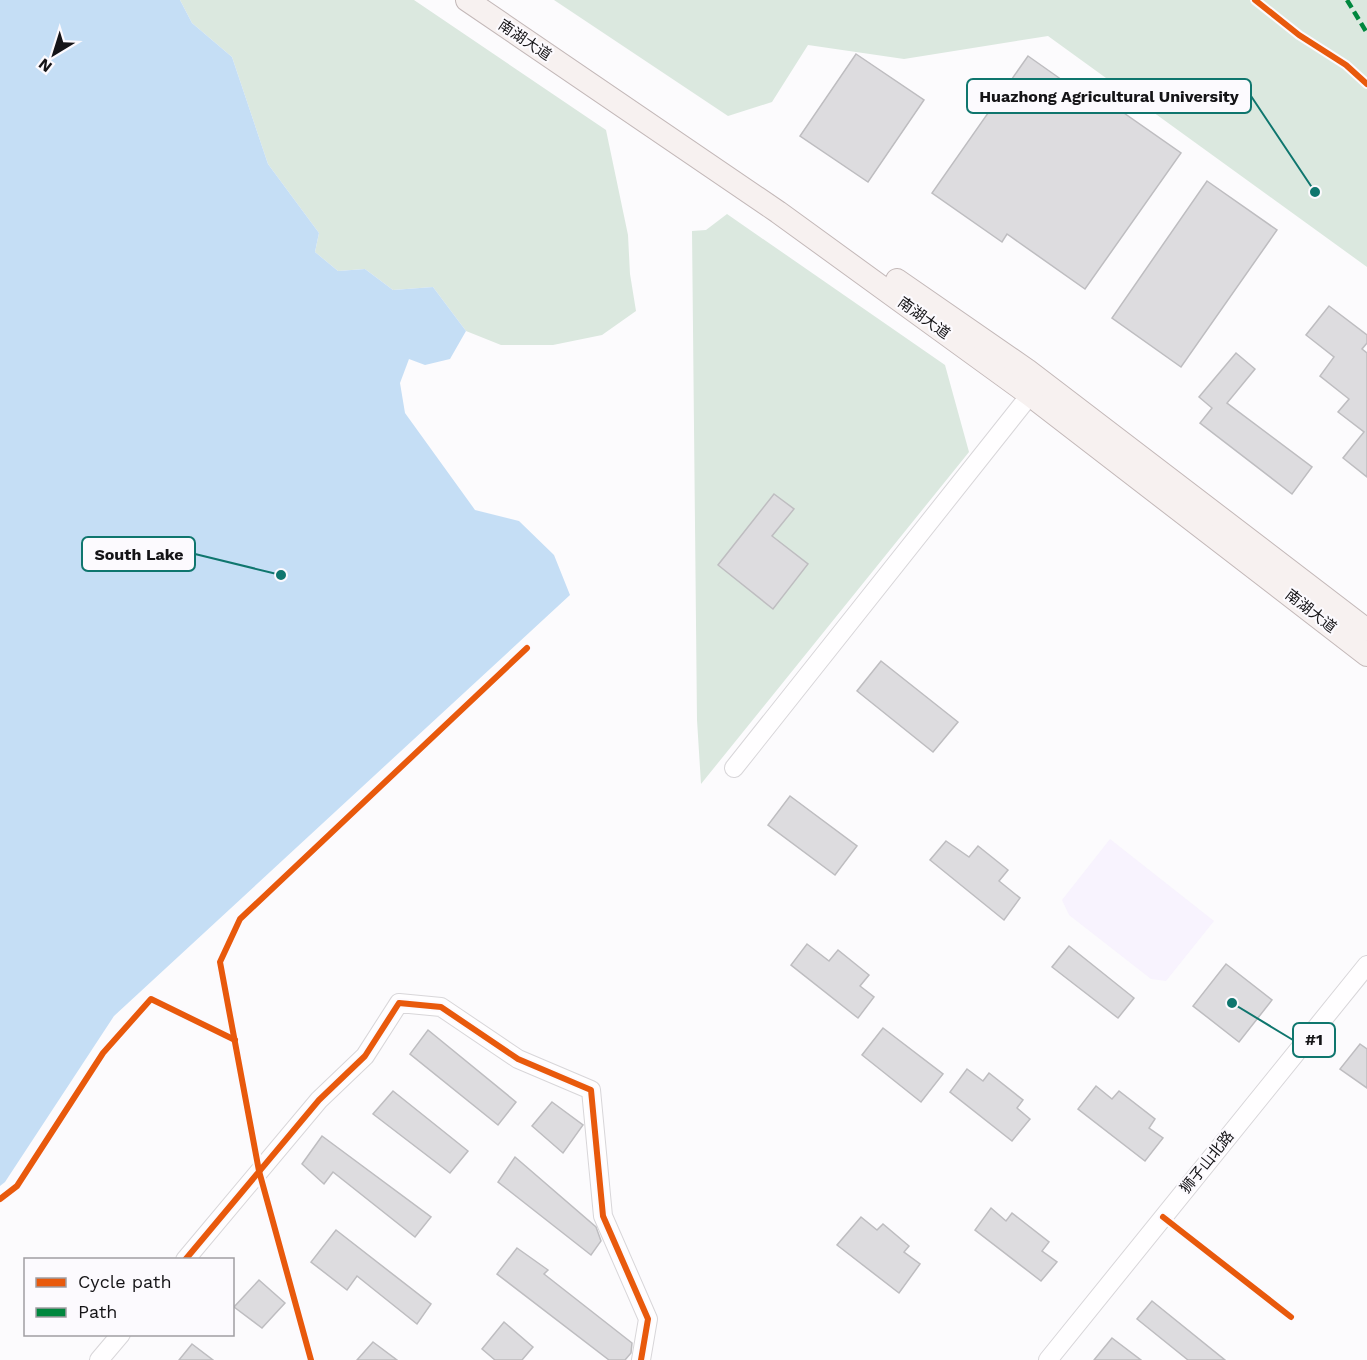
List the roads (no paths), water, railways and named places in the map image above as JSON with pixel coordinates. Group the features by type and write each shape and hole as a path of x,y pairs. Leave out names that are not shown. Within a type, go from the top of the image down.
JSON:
{"main road":[{"name":"南湖大道","path":"467,0 778,212 1030,395 1367,655"},
{"name":"南湖大道","path":"493,0 1027,370 1367,630"}],"street":[{"path":"734,768 1030,395"},
{"name":"狮子山北路","path":"1048,1360 1367,965"},
{"path":"187,1258 319,1100 365,1056 399,1003 441,1006 518,1059 591,1090 603,1216 648,1319 641,1360"},
{"path":"99,1360 120,1336"}],"water":[{"path":"0,0 180,0 192,23 232,57 268,164 319,233 315,252 338,271 365,269 393,290 433,287 466,331 450,359 425,365 409,359 400,383 405,413 475,510 519,521 554,555 570,595 114,1016 5,1182 0,1186"}],"place":[{"name":"Huazhong Agricultural University","path":"1315,192"},
{"name":"South Lake","path":"281,575"},
{"name":"#1","path":"1232,1003"}]}
